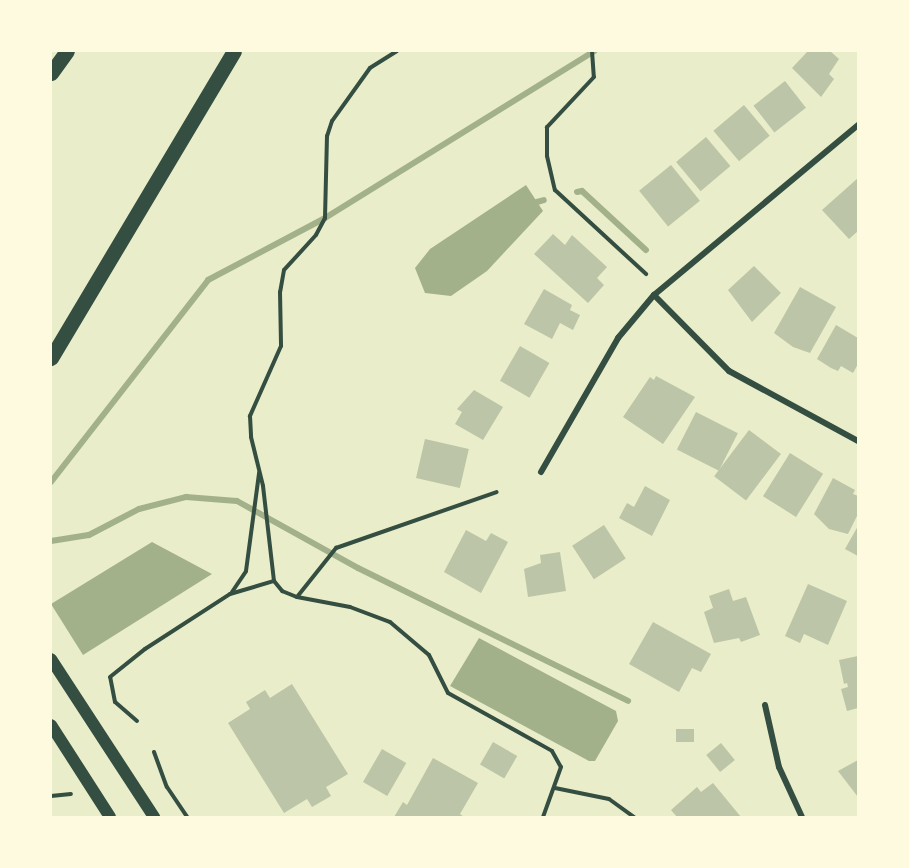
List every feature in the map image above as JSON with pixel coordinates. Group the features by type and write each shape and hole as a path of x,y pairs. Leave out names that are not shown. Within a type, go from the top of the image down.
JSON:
{"highway":[{"path":"51,73 67,51"},
{"path":"51,358 234,51"}],"main road":[{"path":"51,659 154,817"},
{"path":"51,725 110,817"}],"street":[{"path":"541,472 618,338 654,295 858,125"},
{"path":"654,295 729,371 858,441"},
{"path":"765,705 779,767 802,817"}],"path":[{"path":"397,51 370,68 338,111 327,136 325,218 316,235 284,270 280,292 281,346 250,416 265,500 274,581 282,591 297,597 350,607 390,622 429,655 448,693 552,751 561,767 543,817"},
{"path":"592,51 594,77 547,127 548,156 555,190 646,274"},
{"path":"230,594 246,571 260,472"},
{"path":"297,597 336,548 497,492"},
{"path":"138,721 116,702 110,677 145,649 230,594 274,581"},
{"path":"153,752 167,787 187,817"},
{"path":"555,788 609,799 634,817"},
{"path":"51,789 53,796 71,794"}],"shaded area":[{"path":"526,185 543,211 487,271 451,296 425,293 415,268 430,249"},
{"path":"152,542 212,574 83,655 51,604"},
{"path":"479,638 616,711 618,721 595,761 589,761 450,686"}],"building":[{"path":"808,51 830,51 839,59 829,74 834,79 821,97 792,68"},
{"path":"785,81 806,108 774,132 753,106"},
{"path":"744,105 770,136 739,161 713,131"},
{"path":"706,137 730,166 701,191 676,162"},
{"path":"671,165 700,201 668,227 639,191"},
{"path":"858,178 858,231 849,239 822,210"},
{"path":"553,234 565,245 572,235 607,267 597,278 604,285 588,303 534,254"},
{"path":"754,266 781,293 752,322 728,290"},
{"path":"800,287 836,307 810,353 793,347 774,333"},
{"path":"544,289 572,305 570,310 580,315 573,330 560,323 552,339 524,324"},
{"path":"836,325 858,338 858,364 853,373 841,366 838,371 817,359"},
{"path":"520,346 549,363 529,398 500,381"},
{"path":"656,376 695,397 663,444 623,417 650,377 654,380"},
{"path":"474,390 503,407 483,440 455,424 462,412 457,409"},
{"path":"696,412 738,433 719,471 677,449"},
{"path":"749,430 781,454 746,500 714,476"},
{"path":"425,439 469,449 460,488 416,478"},
{"path":"790,453 823,474 796,517 763,496"},
{"path":"833,478 855,490 853,494 858,496 858,514 848,534 829,529 814,514"},
{"path":"645,486 670,500 652,536 619,518 627,503 634,507"},
{"path":"604,525 626,559 594,579 572,546"},
{"path":"858,526 858,556 845,549"},
{"path":"466,530 486,541 491,533 508,542 481,593 444,572"},
{"path":"560,552 566,591 528,597 524,569 541,563 540,555"},
{"path":"808,584 847,601 828,645 804,634 800,643 785,636"},
{"path":"729,589 733,601 746,597 760,635 741,642 739,638 714,643 704,612 713,608 709,596"},
{"path":"653,622 711,654 701,672 692,668 679,692 629,664"},
{"path":"858,656 858,708 847,711 841,689 848,687 847,683 844,684 839,660"},
{"path":"292,684 348,774 326,787 331,796 312,807 307,799 284,813 228,723 250,709 246,702 265,690 270,698"},
{"path":"676,729 694,729 694,742 676,742"},
{"path":"493,742 517,756 504,779 480,765"},
{"path":"721,743 735,760 720,772 706,755"},
{"path":"382,749 406,763 387,796 363,782"},
{"path":"433,758 478,783 460,814 464,817 394,817 403,802 407,805"},
{"path":"858,760 858,797 838,771"},
{"path":"713,783 741,817 677,817 671,810 697,787 701,792"}],"waterway":[{"path":"51,482 208,280 325,218 594,51"},
{"path":"577,192 582,191 646,250"},
{"path":"537,202 544,200"},
{"path":"51,541 89,535 139,509 186,497 237,501 358,568 628,701"}]}
